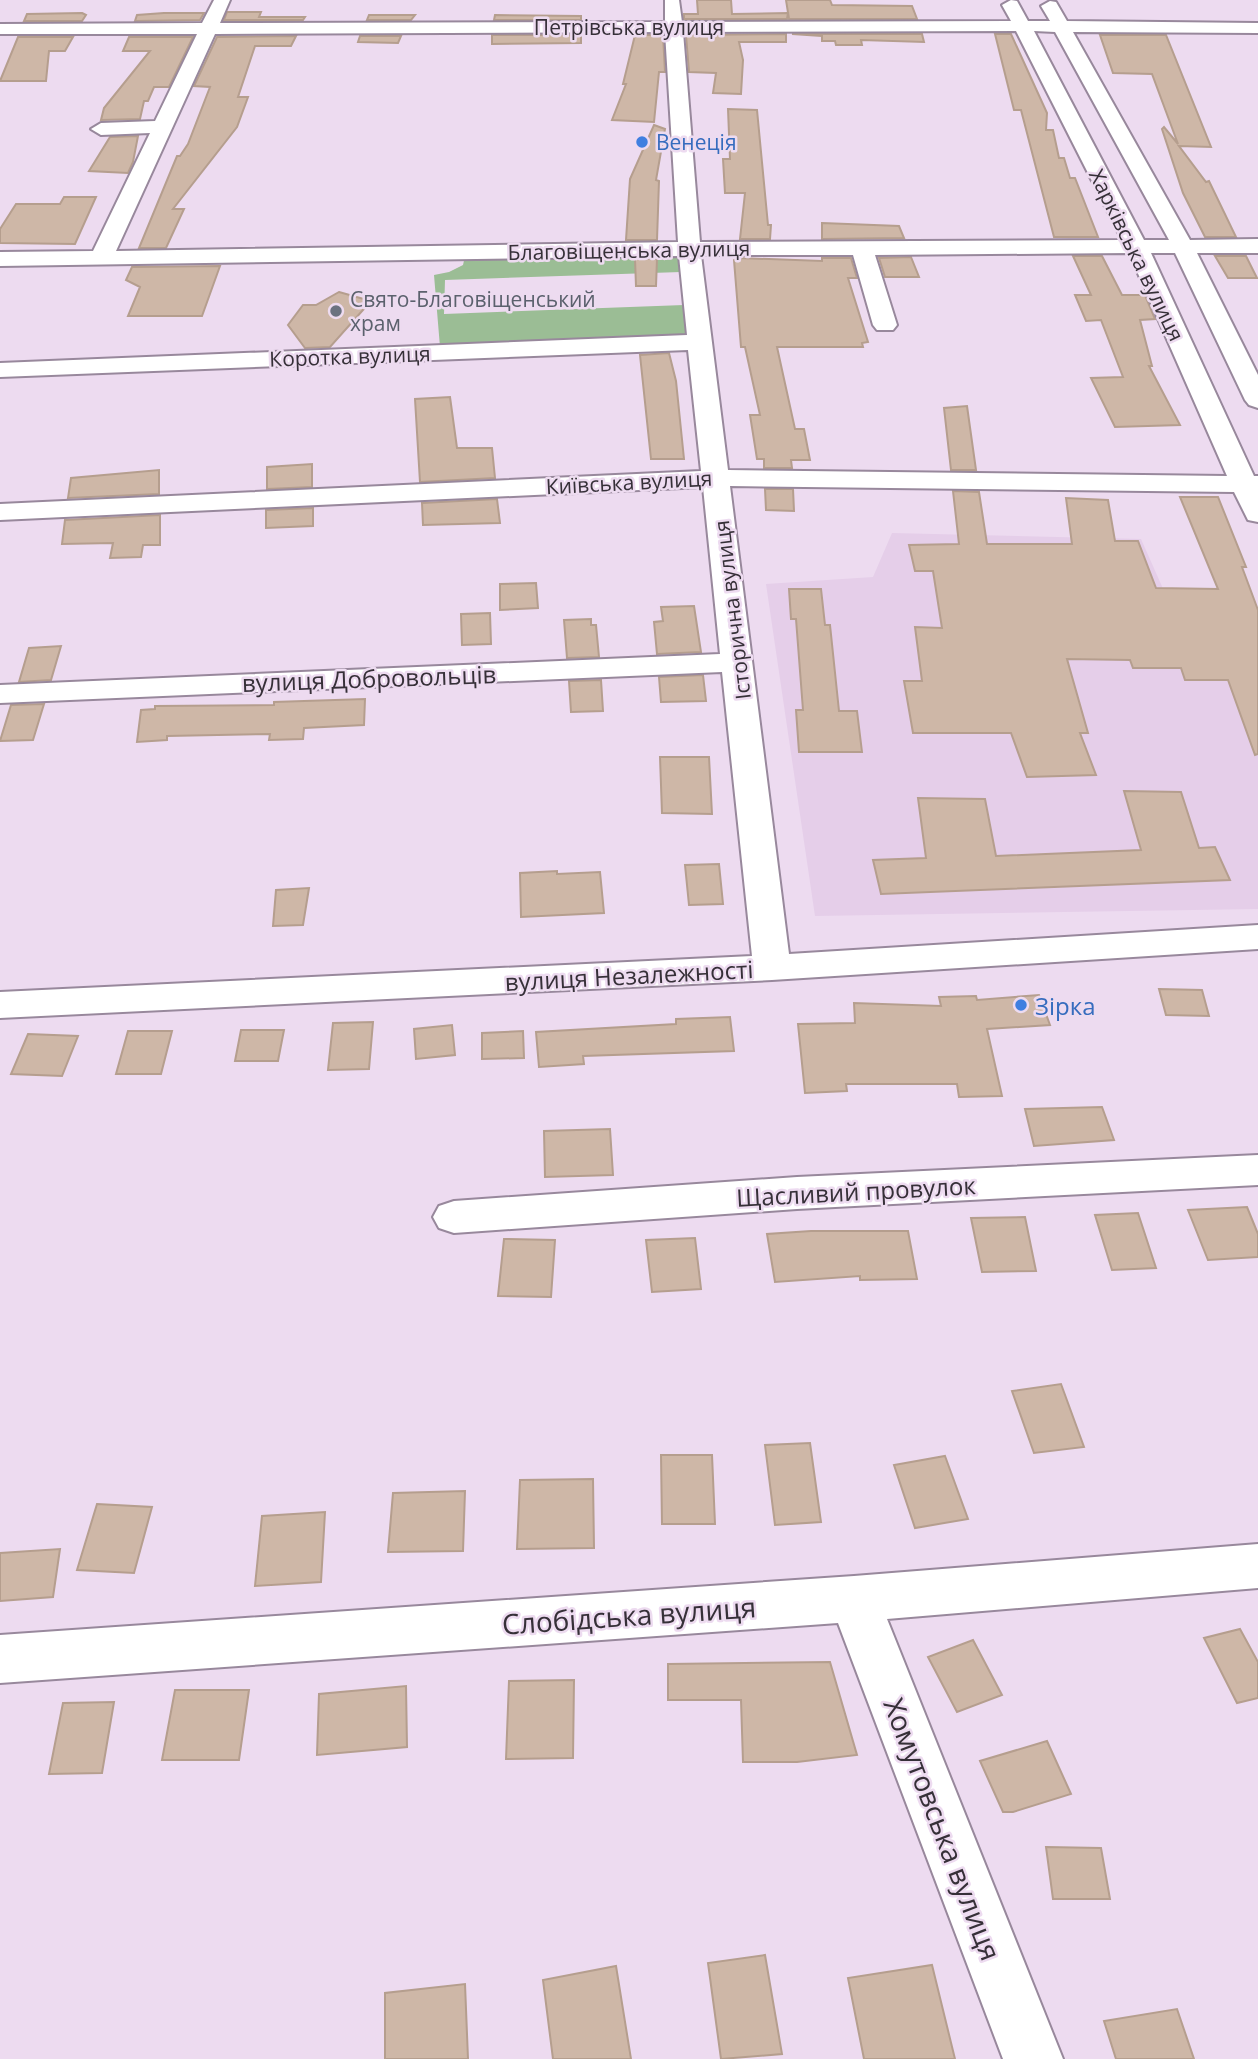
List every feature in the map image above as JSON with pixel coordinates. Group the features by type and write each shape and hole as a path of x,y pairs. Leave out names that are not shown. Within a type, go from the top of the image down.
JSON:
{"street":[{"path":"101,257 222,0"},
{"name":"Харківська вулиця","path":"1009,0 1020,26 1137,247 1252,484 1258,514"},
{"name":"Харківська вулиця","path":"1047,0 1059,27 1183,246 1258,400"},
{"name":"Петрівська вулиця","path":"0,29 207,30 672,13 1020,26 1258,29"},
{"name":"Історична вулиця","path":"672,13 689,248 772,968"},
{"path":"101,129 162,127"},
{"name":"Благовіщенська вулиця","path":"0,259 689,248 1258,246"},
{"path":"862,248 885,325"},
{"name":"Коротка вулиця","path":"0,370 700,341"},
{"name":"Київська вулиця","path":"0,512 716,478 1252,484"},
{"name":"вулиця Добровольців","path":"0,694 738,662"},
{"name":"вулиця Незалежності","path":"0,1005 772,968 1258,937"},
{"name":"Щасливий провулок","path":"454,1217 796,1193 1258,1170"},
{"name":"Слобідська вулиця","path":"0,1659 854,1599 1258,1566"},
{"name":"Хомутовська вулиця","path":"854,1599 1033,2059"}],"shaded area":[{"path":"892,533 1141,539 1180,627 1258,637 1258,909 815,916 766,584 873,577"}],"green space":[{"path":"680,253 681,272 445,280 444,314 684,305 688,337 440,347 434,275 463,265 465,256"}],"building":[{"path":"697,0 731,0 732,14 788,13 787,19 684,19 684,14 698,14"},
{"path":"786,0 830,0 832,5 912,6 917,19 789,19"},
{"path":"227,12 261,12 259,17 305,17 303,20 224,20"},
{"path":"204,13 200,20 135,21 137,15"},
{"path":"27,14 86,15 82,21 24,21"},
{"path":"369,15 415,15 411,20 367,20"},
{"path":"495,15 581,16 581,20 494,20"},
{"path":"786,34 786,42 739,42 743,60 741,94 713,93 716,73 689,72 686,35"},
{"path":"792,34 922,34 924,42 861,40 862,45 836,45 835,41 822,41 822,36"},
{"path":"995,34 1011,34 1047,113 1046,130 1053,130 1059,158 1064,158 1070,178 1075,178 1098,237 1054,237 1021,110 1014,110"},
{"path":"492,35 581,35 581,43 492,44"},
{"path":"635,35 663,35 665,72 659,72 654,122 612,120 626,84 623,84"},
{"path":"1100,35 1166,35 1211,147 1179,146 1206,182 1209,181 1236,237 1205,237 1183,193 1162,129 1164,127 1178,144 1152,74 1113,73"},
{"path":"296,36 291,46 255,46 238,97 248,97 237,127 173,209 184,209 166,248 139,248 177,156 180,156 188,144 210,87 194,86 217,37"},
{"path":"360,36 401,36 398,43 358,42"},
{"path":"18,37 73,37 65,51 49,51 46,81 0,81"},
{"path":"129,37 193,37 169,87 154,87 148,101 144,101 140,119 101,120 104,108 150,51 123,51"},
{"path":"728,109 757,110 768,225 771,225 770,239 740,239 745,193 725,193 723,159 730,159"},
{"path":"654,125 665,129 656,180 659,181 657,240 626,240 630,179"},
{"path":"138,136 128,173 89,171 110,137"},
{"path":"64,197 96,197 75,244 0,243 0,229 16,204 60,204"},
{"path":"822,223 899,226 904,238 822,239"},
{"path":"1073,256 1102,256 1122,295 1145,295 1155,319 1140,320 1152,366 1149,366 1180,425 1115,427 1091,378 1123,377 1101,320 1086,321 1075,295 1091,295"},
{"path":"1215,256 1246,256 1257,278 1228,278"},
{"path":"911,257 919,277 885,277 879,258"},
{"path":"822,258 851,258 857,278 848,278 868,342 862,343 863,347 777,347 795,429 804,429 810,460 791,460 792,468 764,468 764,459 757,459 750,415 760,415 745,347 741,347 734,260 822,261"},
{"path":"635,259 657,259 656,286 636,286"},
{"path":"220,266 202,316 128,316 140,287 126,280 132,267"},
{"path":"339,292 371,301 330,347 305,348 288,325 303,305 316,305"},
{"path":"669,353 676,381 684,459 651,459 640,355"},
{"path":"450,397 457,448 492,448 495,478 420,482 415,399"},
{"path":"967,406 976,470 951,470 944,408"},
{"path":"312,464 312,487 267,489 267,467"},
{"path":"159,470 159,494 68,498 71,478"},
{"path":"765,489 793,489 794,511 766,510"},
{"path":"953,491 979,492 987,544 1072,544 1066,498 1108,500 1115,541 1138,541 1156,588 1218,589 1180,497 1218,497 1246,567 1242,567 1258,610 1258,754 1255,755 1228,680 1185,680 1181,668 1133,668 1130,660 1067,659 1088,733 1080,733 1096,775 1027,777 1011,733 913,733 904,681 922,681 915,627 942,628 933,571 915,571 909,545 959,544"},
{"path":"497,499 500,523 423,525 422,503"},
{"path":"313,508 313,526 266,528 266,510"},
{"path":"160,515 160,545 143,545 141,557 110,558 113,543 62,544 65,520"},
{"path":"536,583 538,608 500,610 500,584"},
{"path":"789,589 821,589 825,625 830,625 839,711 857,711 862,752 799,752 796,710 803,710 796,619 791,619"},
{"path":"694,606 701,652 657,654 654,622 663,621 661,607"},
{"path":"490,613 491,644 462,645 461,614"},
{"path":"591,619 591,625 596,625 599,657 567,658 564,620"},
{"path":"61,646 51,680 19,682 29,648"},
{"path":"703,675 706,701 661,702 659,677"},
{"path":"601,680 603,711 571,712 569,681"},
{"path":"365,699 364,725 304,728 303,739 269,740 270,734 167,736 167,740 137,742 141,710 155,709 155,706 274,705 274,702"},
{"path":"44,704 33,740 0,741 11,705"},
{"path":"660,757 709,757 712,814 662,813"},
{"path":"1124,791 1181,792 1199,848 1215,847 1230,880 881,894 873,860 926,858 918,798 985,799 996,856 1141,850"},
{"path":"719,864 723,904 689,905 685,865"},
{"path":"557,871 557,874 600,872 604,913 521,917 520,873"},
{"path":"309,888 303,925 273,926 276,890"},
{"path":"1159,989 1202,990 1209,1016 1166,1015"},
{"path":"1039,995 1050,1025 987,1029 1002,1096 959,1097 957,1084 846,1084 847,1091 805,1093 798,1024 855,1023 854,1003 941,1006 939,997 976,996 977,1000"},
{"path":"730,1017 734,1051 583,1056 584,1064 539,1067 536,1032 676,1024 676,1019"},
{"path":"373,1022 369,1069 328,1070 333,1023"},
{"path":"452,1025 455,1055 416,1059 414,1029"},
{"path":"241,1030 284,1030 278,1061 235,1061"},
{"path":"128,1031 172,1031 161,1074 116,1074"},
{"path":"523,1031 524,1058 482,1059 482,1033"},
{"path":"28,1034 78,1036 62,1076 11,1074"},
{"path":"1102,1107 1114,1140 1034,1146 1025,1109"},
{"path":"610,1129 613,1175 545,1177 544,1131"},
{"path":"1247,1207 1258,1234 1258,1257 1208,1260 1188,1210"},
{"path":"1138,1213 1156,1268 1112,1270 1095,1215"},
{"path":"1025,1217 1036,1271 982,1272 971,1218"},
{"path":"908,1231 917,1279 860,1280 860,1276 775,1282 767,1234"},
{"path":"695,1238 701,1289 652,1292 646,1240"},
{"path":"504,1239 555,1240 551,1297 498,1296"},
{"path":"1061,1384 1084,1447 1034,1453 1012,1391"},
{"path":"810,1443 821,1522 775,1525 765,1445"},
{"path":"661,1455 712,1455 715,1524 662,1524"},
{"path":"945,1456 968,1519 915,1528 894,1465"},
{"path":"593,1479 594,1548 517,1549 520,1480"},
{"path":"465,1491 463,1551 388,1552 393,1493"},
{"path":"97,1504 152,1507 134,1573 77,1570"},
{"path":"325,1512 321,1582 255,1586 262,1516"},
{"path":"60,1549 53,1597 0,1601 0,1553"},
{"path":"1240,1629 1258,1662 1258,1698 1237,1703 1204,1638"},
{"path":"973,1640 1002,1695 957,1712 928,1657"},
{"path":"830,1662 857,1755 797,1762 743,1762 741,1700 668,1700 668,1664"},
{"path":"574,1680 573,1758 506,1759 509,1681"},
{"path":"406,1686 407,1747 317,1755 319,1694"},
{"path":"175,1690 249,1690 239,1760 162,1760"},
{"path":"114,1702 102,1773 49,1774 63,1703"},
{"path":"1047,1741 1071,1794 1013,1812 1003,1812 980,1761"},
{"path":"1046,1847 1101,1848 1110,1899 1053,1899"},
{"path":"765,1955 782,2054 721,2059 708,1963"},
{"path":"932,1965 955,2059 864,2059 848,1978"},
{"path":"616,1966 631,2059 553,2059 543,1980"},
{"path":"465,1984 468,2059 385,2059 385,1993"},
{"path":"1177,2009 1194,2059 1116,2059 1104,2021"}],"place":[{"name":"Венеція","path":"642,142"},
{"name":"Свято-Благовіщенський храм","path":"336,311"},
{"name":"Зірка","path":"1021,1005"}]}
